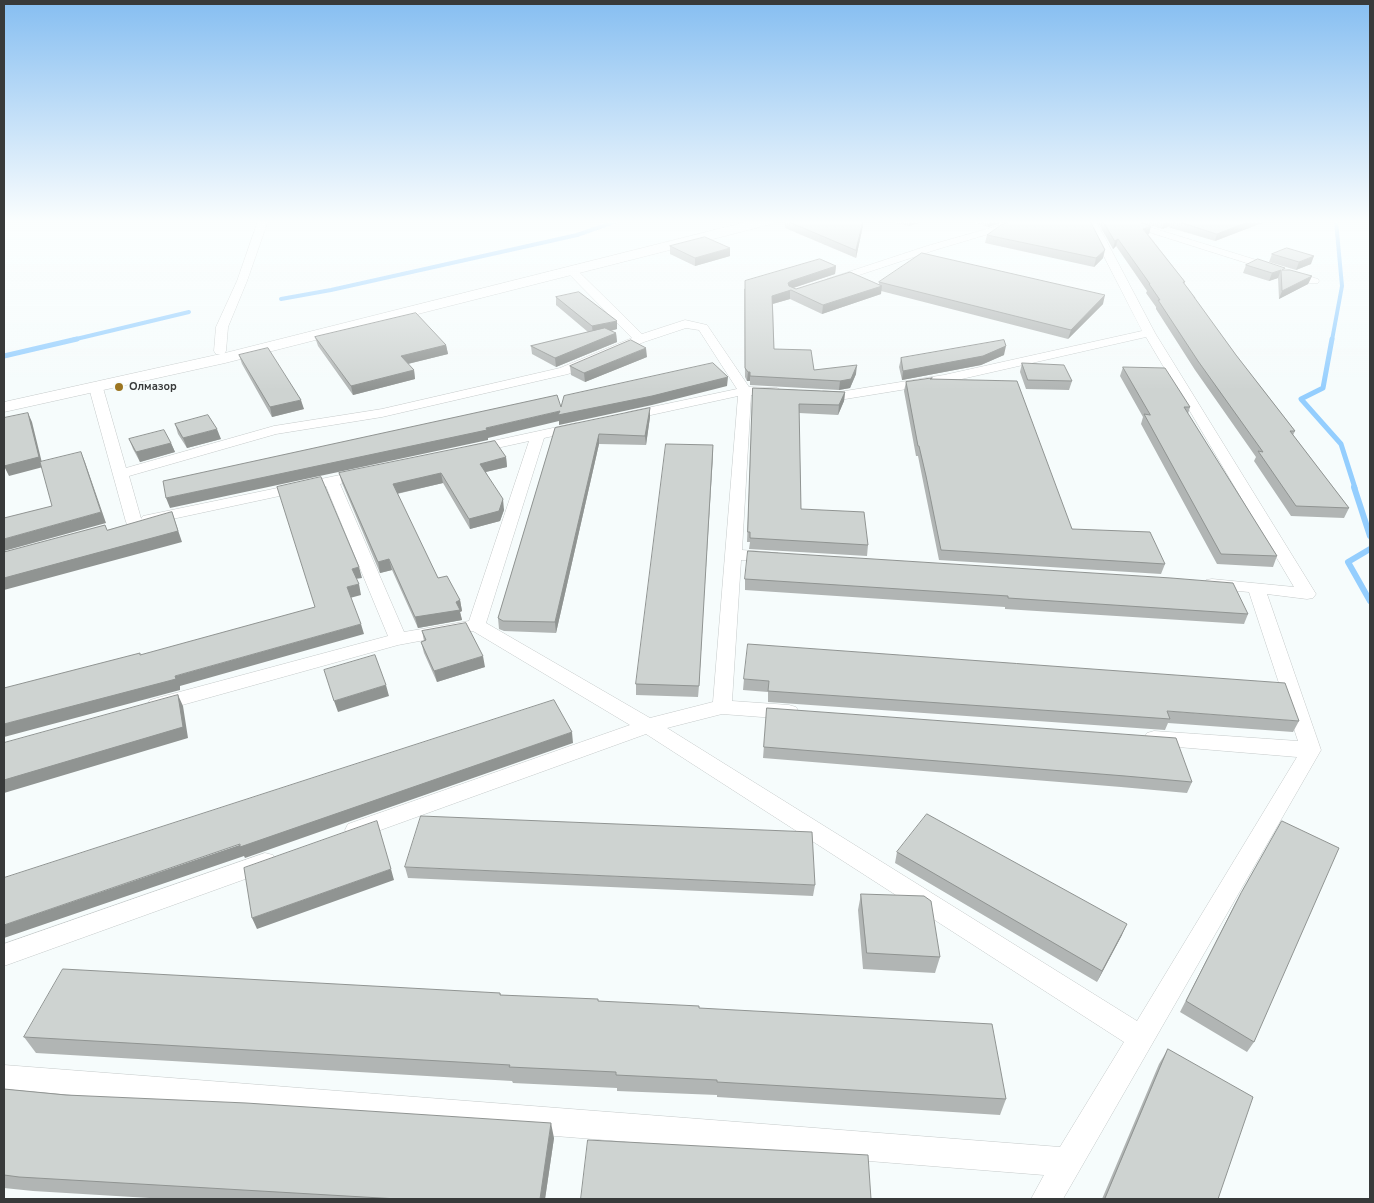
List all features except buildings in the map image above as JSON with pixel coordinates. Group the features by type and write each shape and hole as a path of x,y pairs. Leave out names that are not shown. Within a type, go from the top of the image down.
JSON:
{"main road":[{"path":"4,399 220,351 517,277"},
{"path":"4,407 225,358 548,277"}],"street":[{"path":"220,351 222,327 243,277"},
{"path":"578,277 640,339"},
{"path":"823,284 844,277"},
{"path":"1120,277 1149,333 1307,594 1256,587 1197,583"},
{"path":"1301,277 1314,281"},
{"path":"121,474 274,430 382,413 564,371 640,339 685,324 703,327 746,391 722,707"},
{"path":"812,394 839,396 944,379 1149,333"},
{"path":"96,388 121,474 130,524 378,471"},
{"path":"613,419 746,391 794,393"},
{"path":"462,452 594,423"},
{"path":"476,625 538,436"},
{"path":"331,481 398,640"},
{"path":"733,554 793,558"},
{"path":"1046,1199 1311,750 1256,587"},
{"path":"138,710 398,640 476,625 648,726 1141,1038"},
{"path":"340,836 648,726 722,707 810,713"},
{"path":"1134,737 1311,750"},
{"path":"4,955 284,856"},
{"path":"4,1079 1067,1162"}],"waterway":[{"path":"281,299 389,277"},
{"path":"1332,340 1342,286 1341,277"},
{"path":"72,340 189,312"},
{"path":"4,356 77,339"},
{"path":"1332,339 1323,388 1301,399 1341,444 1355,488"},
{"path":"1354,487 1370,536"},
{"path":"1370,549 1348,562 1370,601"}],"place":[{"name":"Олмазор","path":"119,387"}]}
